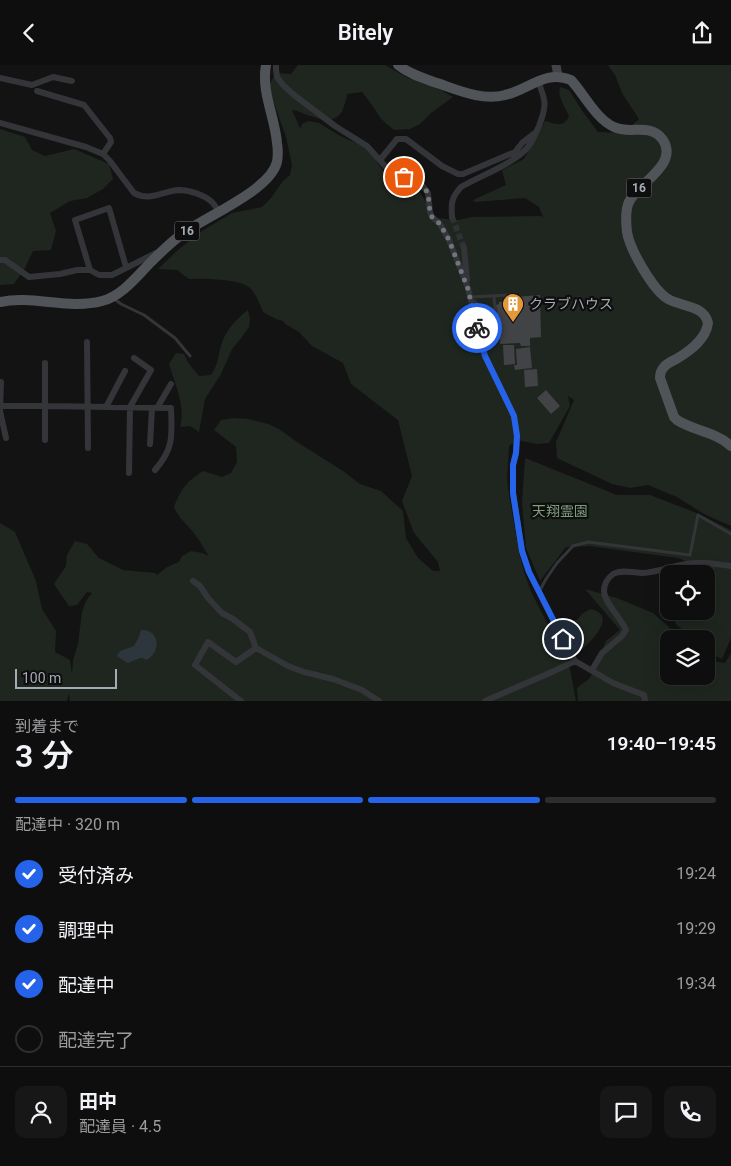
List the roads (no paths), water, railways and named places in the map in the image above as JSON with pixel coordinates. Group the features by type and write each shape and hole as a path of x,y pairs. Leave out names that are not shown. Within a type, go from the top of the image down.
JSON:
{"main road":[{"name":"16","path":"0,302 18,300 88,304 113,298 186,232 254,190 268,179 277,162 276,136 264,79 266,65"},
{"path":"398,65 410,73 469,94 483,96 502,96 549,77 558,76 556,65"},
{"name":"16","path":"558,76 570,80 598,114 613,127 648,130 659,136 665,143 667,155 662,166 638,189 629,202 627,213 631,246 648,277 660,292 668,299 696,309 704,314 708,320 707,329 701,340 692,349 665,365 661,372 660,378 674,417 680,422 718,437 731,446"}],"street":[{"path":"276,65 277,77 294,95 335,126 367,146 385,167 422,185 428,193 432,217 440,224 449,240 468,289 485,356 514,416 517,436 513,465 513,493 522,551 529,572 575,661 613,683 644,695 645,701"},
{"path":"0,78 32,85 53,77 72,81"},
{"path":"452,217 452,201 461,187 515,159 528,147 545,110 545,99 538,81"},
{"path":"37,91 84,105 110,138 111,142 103,154"},
{"path":"0,123 86,147 103,154 134,193 145,197 180,190 189,191 212,203 219,212"},
{"path":"380,160 397,139 406,139 442,166 463,175 515,152 522,143 535,133"},
{"path":"90,270 75,220 109,208 126,267"},
{"path":"464,248 468,289"},
{"path":"0,260 6,260 29,277 60,275 77,270 90,270 99,275 112,275 164,250"},
{"path":"87,342 88,448"},
{"path":"129,473 130,407 151,370 134,358"},
{"path":"45,363 45,440"},
{"path":"106,407 124,371"},
{"path":"2,382 0,411 6,438"},
{"path":"150,444 154,408 171,384"},
{"path":"1,406 171,408 172,438 165,459 155,470"},
{"path":"592,670 602,653 626,631 623,622 605,597 606,581 612,575 620,572 643,573 697,563 731,566"},
{"path":"193,581 222,613 250,632 256,648 288,666 333,679 362,690 379,701"},
{"path":"241,701 195,665 208,642 236,662 256,648"},
{"path":"485,701 575,661"}],"lane":[{"path":"470,297 512,295 513,309"},
{"path":"470,297 483,309 495,309 494,296"},
{"path":"113,298 120,305 144,315 175,338 190,356"},
{"path":"539,593 557,563 573,546 588,542 690,555 698,515 731,535"}],"tunnel":[{"path":"452,217 464,248"}],"place":[{"name":"クラブハウス","path":"513,323"}],"park label":[{"name":"天翔霊園","path":"560,511"}]}
